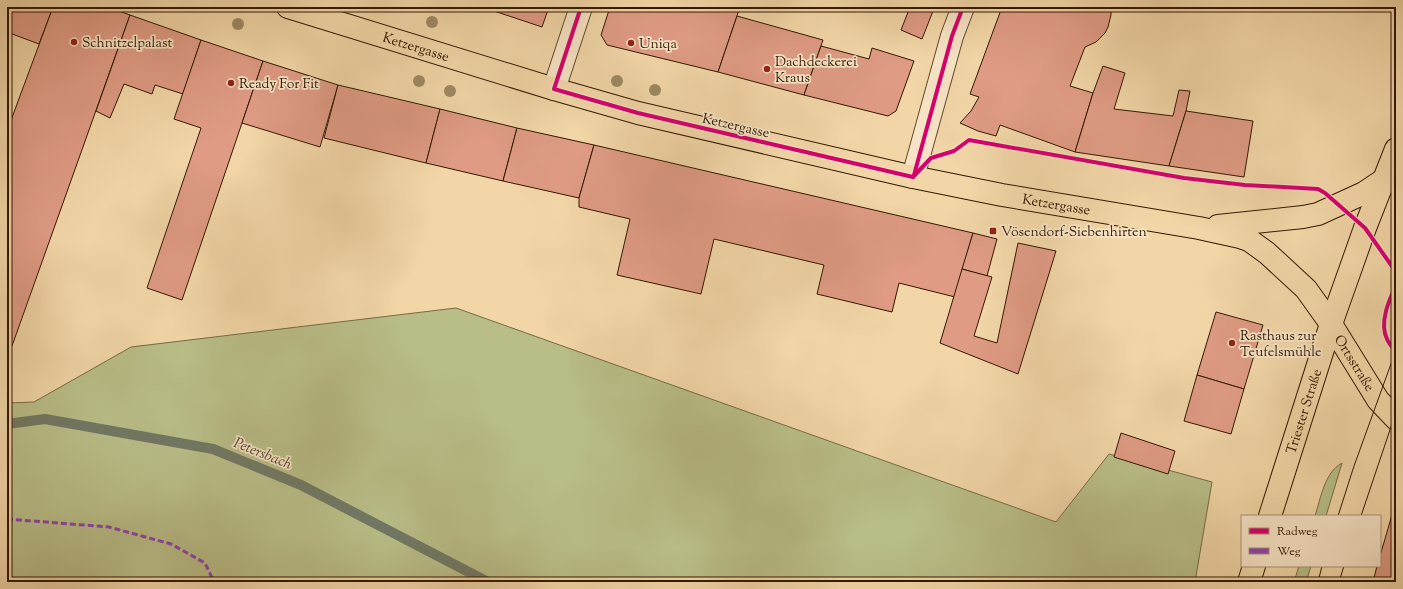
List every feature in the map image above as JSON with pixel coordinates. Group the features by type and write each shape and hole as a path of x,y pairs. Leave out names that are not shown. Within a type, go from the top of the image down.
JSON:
{"main road":[{"name":"Ketzergasse","path":"288,7 554,89 638,113 913,177 1002,195 1199,228 1240,237 1249,240 1267,253 1306,289 1331,324"},
{"name":"Triester Straße","path":"1270,515 1331,324 1365,228 1396,149"},
{"path":"1199,228 1303,217 1318,214 1364,193 1385,179"},
{"name":"Ortsstraße","path":"1331,324 1378,400 1396,420"},
{"path":"1248,582 1254,567"}],"street":[{"path":"554,89 581,7"},
{"path":"913,177 952,36 963,7"}],"green space":[{"path":"456,308 1056,522 1109,454 1212,482 1195,582 7,582 7,403 34,402 131,347"},
{"path":"1342,463 1326,515 1315,515 1327,479 1336,467"},
{"path":"1299,567 1311,567 1306,582 1294,582"}],"building":[{"path":"7,7 53,7 39,44 7,32"},
{"path":"53,7 108,7 130,15 12,346 7,344 7,131"},
{"path":"482,7 549,7 542,27"},
{"path":"610,7 740,7 718,72 607,45 601,35"},
{"path":"910,7 923,7 933,11 922,39 901,30"},
{"path":"1002,7 1111,7 1111,15 1105,33 1096,42 1085,47 1070,86 1093,93 1075,152 1000,125 996,136 978,131 960,123 971,111 979,97 970,94"},
{"path":"130,15 201,40 183,94 155,85 152,94 124,84 110,118 96,111"},
{"path":"737,16 823,40 804,95 718,72"},
{"path":"201,40 263,61 182,300 147,288 201,128 174,119"},
{"path":"821,46 869,59 872,48 914,61 896,111 888,116 804,95"},
{"path":"263,61 338,85 320,147 242,123"},
{"path":"1103,66 1125,73 1114,109 1173,116 1179,90 1190,91 1186,111 1169,166 1075,152"},
{"path":"338,85 440,109 426,163 324,138"},
{"path":"440,109 517,128 503,181 426,163"},
{"path":"1186,111 1253,121 1244,177 1169,166"},
{"path":"517,128 594,145 579,198 503,181"},
{"path":"594,145 973,233 955,297 899,283 892,312 817,294 824,265 714,239 701,294 617,275 630,219 579,207 579,198"},
{"path":"973,233 997,239 987,276 962,269"},
{"path":"1018,243 1056,251 1018,374 940,343 962,269 992,277 974,336 997,343"},
{"name":"Rasthaus zur Teufelsmühle","path":"1216,312 1263,325 1244,389 1197,375"},
{"path":"1197,375 1244,389 1231,434 1184,421"},
{"path":"1121,433 1175,451 1168,474 1114,457"},
{"path":"1396,501 1396,582 1373,582 1377,567 1381,567 1381,553"}],"waterway":[{"name":"Petersbach","path":"7,424 45,419 213,449 301,485 488,582"}],"tram line":[{"path":"1338,515 1354,466 1396,350"},
{"path":"1361,515 1396,412"},
{"path":"1318,582 1322,567"},
{"path":"1339,582 1344,567"}],"marked path":[{"path":"7,519 109,527 171,544 205,563 214,582"}],"cycle path":[{"path":"581,7 554,89 638,113 913,177"},
{"path":"914,175 952,36 963,7"},
{"path":"913,177 931,158 954,151 969,140 1184,178 1245,185 1318,189 1325,193 1365,228 1396,272"},
{"path":"1396,285 1388,304 1384,319 1385,333 1388,341 1396,352"}],"place":[{"name":"Schnitzelpalast","path":"74,42"},
{"name":"Uniqa","path":"631,43"},
{"name":"Dachdeckerei Kraus","path":"767,69"},
{"name":"Ready For Fit","path":"231,83"},
{"name":"Vösendorf-Siebenhirten","path":"993,231"},
{"name":"Rasthaus zur Teufelsmühle","path":"1232,343"}]}
